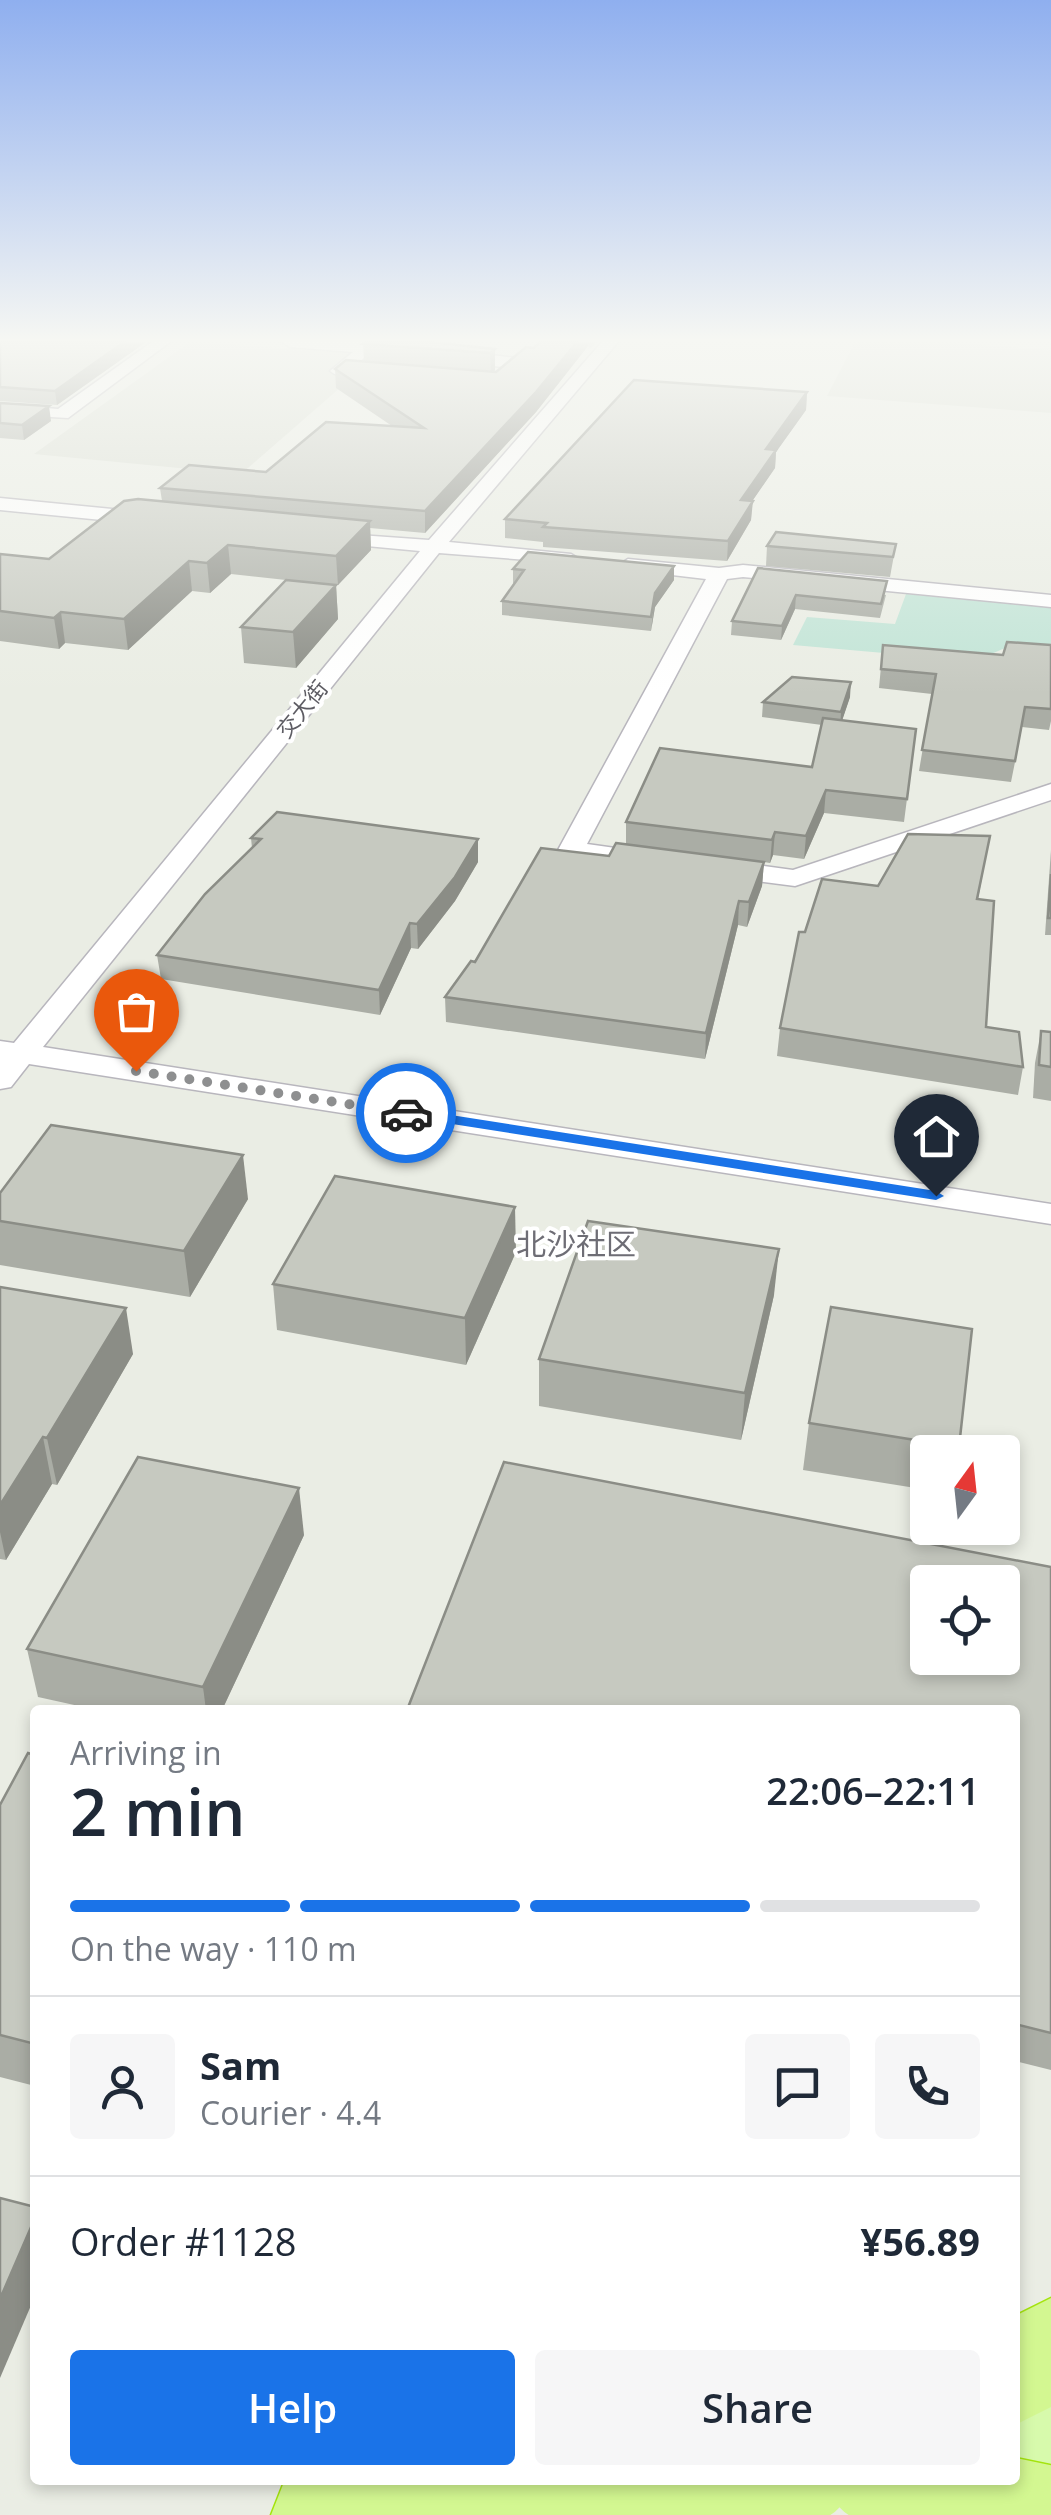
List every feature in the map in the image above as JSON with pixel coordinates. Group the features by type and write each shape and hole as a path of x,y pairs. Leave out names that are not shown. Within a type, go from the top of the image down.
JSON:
{"highway":[{"path":"1020,2376 1051,2341"},
{"path":"1020,2363 1051,2361"},
{"path":"317,2515 405,2485"},
{"path":"468,2515 616,2490 712,2485"},
{"path":"916,2515 928,2485"},
{"path":"937,2485 1051,2507"},
{"path":"1025,2515 1051,2499"}],"main road":[{"path":"1020,2381 1051,2376"},
{"path":"1020,2445 1051,2442"},
{"path":"605,2515 690,2485"}],"street":[{"name":"交大街","path":"0,1080 11,1052 509,459"},
{"path":"0,504 176,521"},
{"path":"294,533 1051,601"},
{"path":"719,574 571,850 795,878 1051,792"},
{"path":"11,1052 1051,1214"}],"shaded area":[{"path":"90,459 258,459 241,474"}],"green space":[{"path":"906,594 1051,608 1051,654 1005,648 975,661 793,645 807,617 895,624"}],"building":[{"path":"281,459 473,459 425,511 160,488 189,465 266,472"},
{"path":"560,459 769,459 741,500 753,501 728,541 543,527 547,523 505,519"},
{"path":"138,499 370,521 336,556 228,545 207,563 189,561 124,619 61,612 54,618 0,611 0,554 49,559 124,501"},
{"path":"776,532 896,544 893,557 767,546"},
{"path":"528,552 674,566 655,593 651,617 502,601 524,570 513,569"},
{"path":"758,568 887,581 881,604 796,595 782,626 732,621"},
{"path":"286,580 336,585 293,632 241,627"},
{"path":"1007,642 1051,645 1051,709 1025,707 1015,761 922,750 936,674 881,669 883,645 1003,655"},
{"path":"792,677 851,682 841,712 763,702"},
{"path":"823,718 916,729 907,799 826,790 806,836 775,832 772,840 626,822 660,748 812,767"},
{"path":"277,812 478,839 455,877 417,924 410,923 379,990 157,955 205,894 261,839 251,838"},
{"path":"908,834 990,836 977,899 994,901 986,1027 1019,1032 1023,1067 780,1028 799,932 805,932 822,879 878,886"},
{"path":"616,843 764,862 749,902 739,901 706,1033 445,997 471,961 475,962 541,848 609,856"},
{"path":"1051,874 1051,918 1048,918"},
{"path":"1041,1031 1051,1032 1051,1067 1039,1065"},
{"path":"51,1125 243,1155 184,1251 0,1221 0,1193"},
{"path":"335,1176 515,1207 465,1318 273,1284"},
{"path":"588,1221 779,1249 745,1393 539,1359"},
{"path":"0,1287 126,1308 47,1438 43,1437 0,1505"},
{"path":"831,1307 972,1329 960,1435 910,1435 910,1439 809,1423"},
{"path":"138,1457 299,1488 203,1687 27,1649"},
{"path":"504,1462 910,1540 910,1545 936,1545 1051,1567 1051,2033 1020,2025 1020,1705 409,1705"},
{"path":"30,1754 30,2043 0,2035 0,1805"},
{"path":"0,2198 30,2206 30,2230 0,2299"}],"way so far":[{"path":"136,1071 406,1113"}],"district":[{"name":"北沙社区","path":"576,1245"}],"route":[{"path":"406,1113 936,1196"}]}
